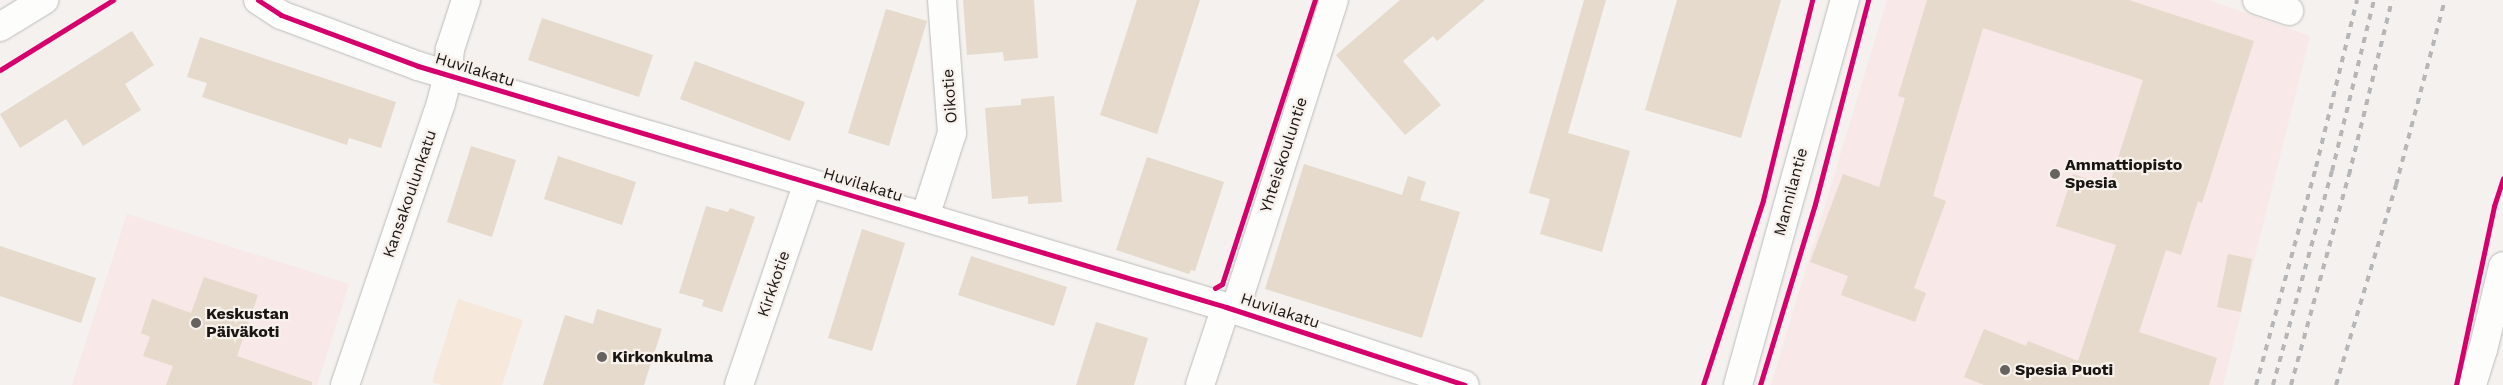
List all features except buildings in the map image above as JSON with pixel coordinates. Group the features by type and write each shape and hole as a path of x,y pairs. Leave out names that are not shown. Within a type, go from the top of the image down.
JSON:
{"street":[{"path":"0,27 44,0"},
{"name":"Huvilakatu","path":"258,0 281,15 448,75 1231,308 1465,385"},
{"name":"Kansakoulunkatu","path":"345,385 441,103 448,75 450,49 466,0"},
{"name":"Oikotie","path":"925,217 952,133 942,0"},
{"name":"Yhteiskouluntie","path":"1200,385 1231,308 1334,0"},
{"name":"Mannilantie","path":"1738,385 1844,0"},
{"path":"2257,0 2289,11"},
{"name":"Kirkkotie","path":"739,385 808,182"},
{"path":"2472,385 2483,350 2503,266"}],"shaded area":[{"name":"Ammattiopisto Spesia","path":"1887,0 2209,0 2310,36 2223,385 1771,385"},
{"path":"127,214 349,284 317,385 72,385"},
{"path":"458,299 523,320 502,385 442,385 432,382"}],"railway":[{"path":"2256,385 2316,167 2357,0"},
{"path":"2273,385 2332,171 2374,0"},
{"path":"2291,385 2349,175 2392,0"},
{"path":"2336,385 2396,185 2445,0"}],"cycle path":[{"path":"0,70 113,0"},
{"path":"258,0 281,15 418,66 1226,307 1465,385"},
{"path":"1215,288 1222,284 1315,0"},
{"path":"1703,385 1763,200 1812,0"},
{"path":"1760,385 1815,204 1868,0"},
{"path":"2456,385 2494,206 2503,178"}],"place":[{"name":"Ammattiopisto Spesia","path":"2055,174"},
{"name":"Keskustan Päiväkoti","path":"196,323"},
{"name":"Kirkonkulma","path":"602,357"},
{"name":"Spesia Puoti","path":"2005,370"}]}
